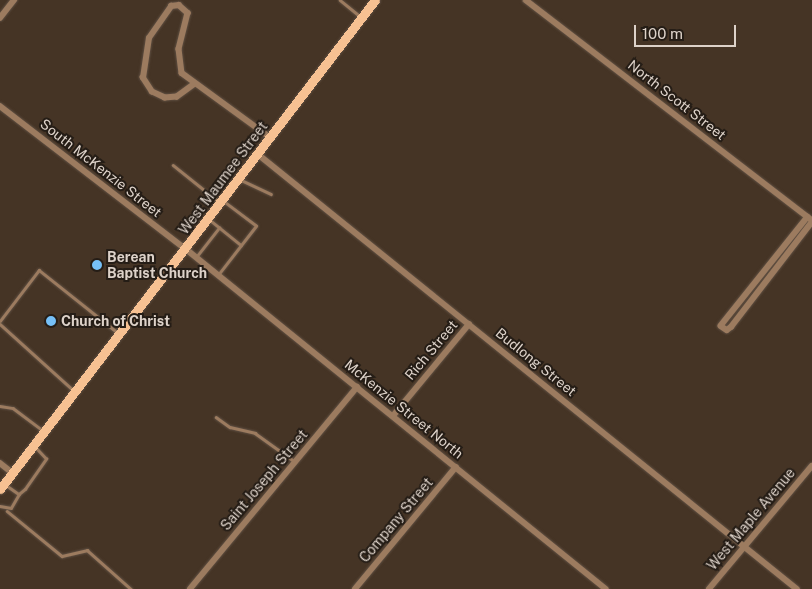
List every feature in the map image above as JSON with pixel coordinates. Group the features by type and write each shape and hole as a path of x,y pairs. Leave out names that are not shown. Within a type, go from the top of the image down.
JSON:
{"main road":[{"name":"West Maumee Street","path":"2,487 259,155 375,0"}],"street":[{"path":"0,18 14,0"},
{"name":"North Scott Street","path":"526,0 811,220"},
{"path":"195,84 177,97 165,98 152,92 143,78 149,38 171,6 179,5 188,13 178,57 182,73 271,138"},
{"name":"South McKenzie Street","path":"0,106 186,249"},
{"name":"Budlong Street","path":"259,155 798,589"},
{"path":"811,220 762,289 731,327 727,330 721,326 753,282 811,220"},
{"name":"McKenzie Street North","path":"186,249 606,589"},
{"path":"753,282 762,289"},
{"name":"Rich Street","path":"392,416 469,324"},
{"name":"Saint Joseph Street","path":"190,589 357,387"},
{"path":"0,463 13,473"},
{"name":"West Maple Avenue","path":"709,589 812,466"},
{"name":"Company Street","path":"354,589 456,467"}],"lane":[{"path":"340,0 362,18"},
{"path":"173,165 256,226 218,275"},
{"path":"240,179 271,194"},
{"path":"209,220 241,245"},
{"path":"196,258 219,228"},
{"path":"75,392 0,322 39,270 121,334"},
{"path":"0,406 13,408 45,432"},
{"path":"216,417 230,427 255,432 295,462"},
{"path":"7,511 46,459 34,446"},
{"path":"2,487 19,494"},
{"path":"0,506 62,556 87,550 131,589"}],"place":[{"name":"Berean Baptist Church","path":"97,265"},
{"name":"Church of Christ","path":"51,321"}]}
